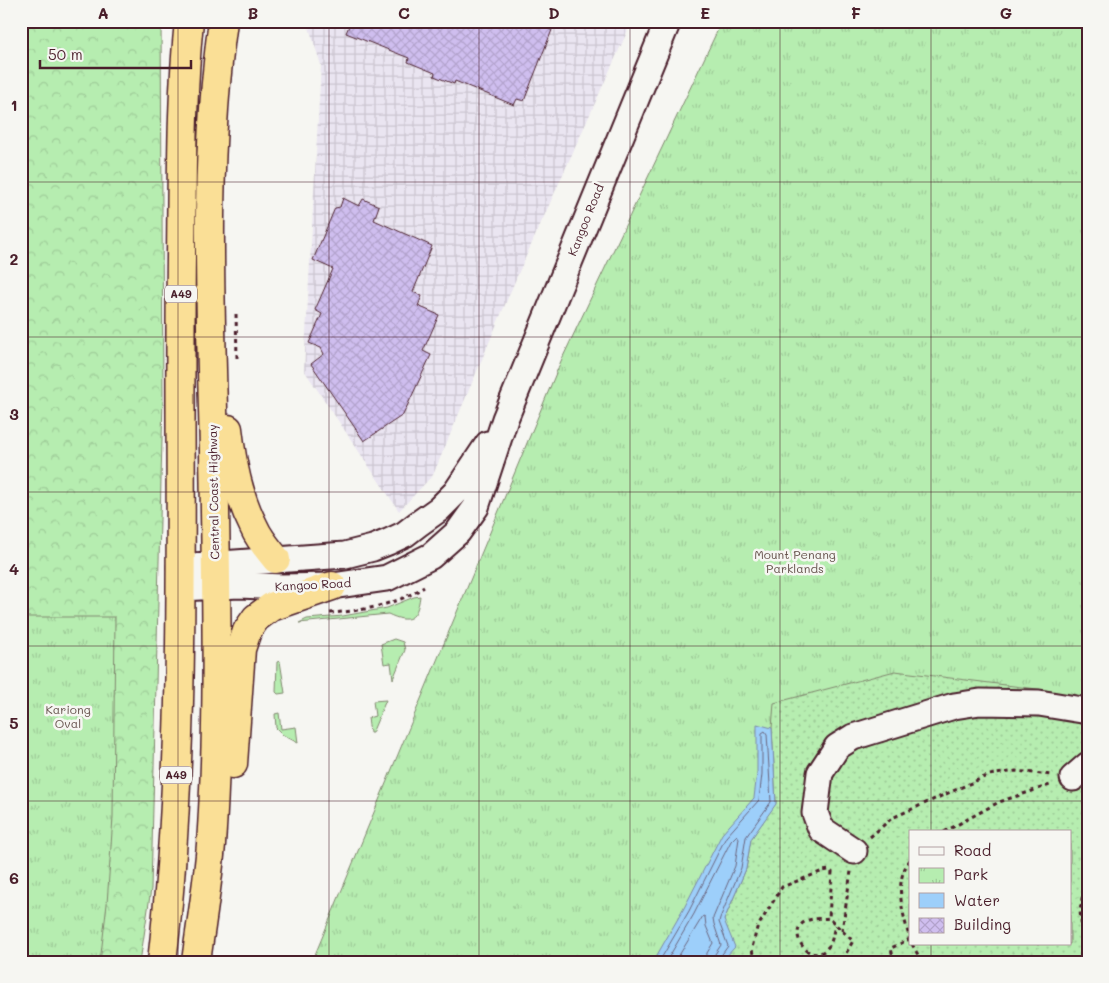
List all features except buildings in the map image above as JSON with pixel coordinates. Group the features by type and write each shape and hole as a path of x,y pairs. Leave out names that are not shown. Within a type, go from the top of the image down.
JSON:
{"highway":[{"name":"A49","path":"162,962 169,897 176,796 180,577 180,312 183,132 189,21"},
{"name":"Central Coast Highway","path":"196,962 210,846 217,714 209,222 213,111 223,21"},
{"path":"210,272 224,321 226,418 235,473 242,499 254,528 276,559"},
{"path":"210,846 228,789 233,761 241,650 247,631 256,618 271,606 332,586"}],"street":[{"name":"Kangoo Road","path":"180,577 215,576 332,586 423,573 432,556 458,532 476,507 505,419 668,21"},
{"name":"Kangoo Road","path":"215,576 276,559 345,555 373,548 405,534 439,509 456,492 505,419"},
{"path":"418,524 417,545 423,573"},
{"path":"345,555 392,551 408,552 423,573"},
{"path":"854,851 821,829 815,813 820,773 837,747 853,737 954,706 980,702 1039,702 1088,711"}],"path":[{"path":"328,613 370,608 401,599 423,573"},
{"path":"842,931 854,851 892,818 989,775 1016,771 1081,772"},
{"path":"948,830 999,802 1081,772"},
{"path":"909,861 904,868 899,887 909,932"},
{"path":"754,962 752,948 756,928 782,887 829,870 832,872 829,918 853,941 844,957 834,962"},
{"path":"1076,962 1081,955 1083,940 1080,911 1085,881 1088,877"},
{"path":"829,918 813,919 803,924 798,934 804,950 815,953 826,950 832,941 835,925"},
{"path":"894,962 891,948 909,942"},
{"path":"914,946 922,962"}],"shaded area":[{"path":"307,21 632,21 518,274 433,475 399,511 304,370 321,65"}],"green space":[{"path":"21,21 161,21 163,398 151,889 140,962 104,962 21,917"},
{"name":"Mount Penang Parklands","path":"722,21 1088,21 1088,962 312,962 561,361"},
{"path":"420,596 417,610 411,618 407,619 401,619 388,614 299,623 307,619 343,616 387,608"},
{"name":"Kariong Oval","path":"21,617 115,617 113,817 107,904 100,962 21,962"},
{"path":"394,639 403,642 405,650 393,679 391,663 384,664 381,644"},
{"path":"280,661 285,693 278,694 276,692 277,662"},
{"path":"895,671 1045,690 1088,699 1088,962 725,962 724,920 746,869 751,839 776,803 772,728 774,703"},
{"path":"386,700 372,733 370,733 368,718 375,716 373,701"},
{"path":"279,713 281,729 296,727 298,743 283,735 276,728 275,714"}],"water":[{"path":"757,724 772,728 776,804 751,839 746,869 724,920 735,947 724,959 725,962 653,962 684,908 722,834 754,798 757,773"}]}
